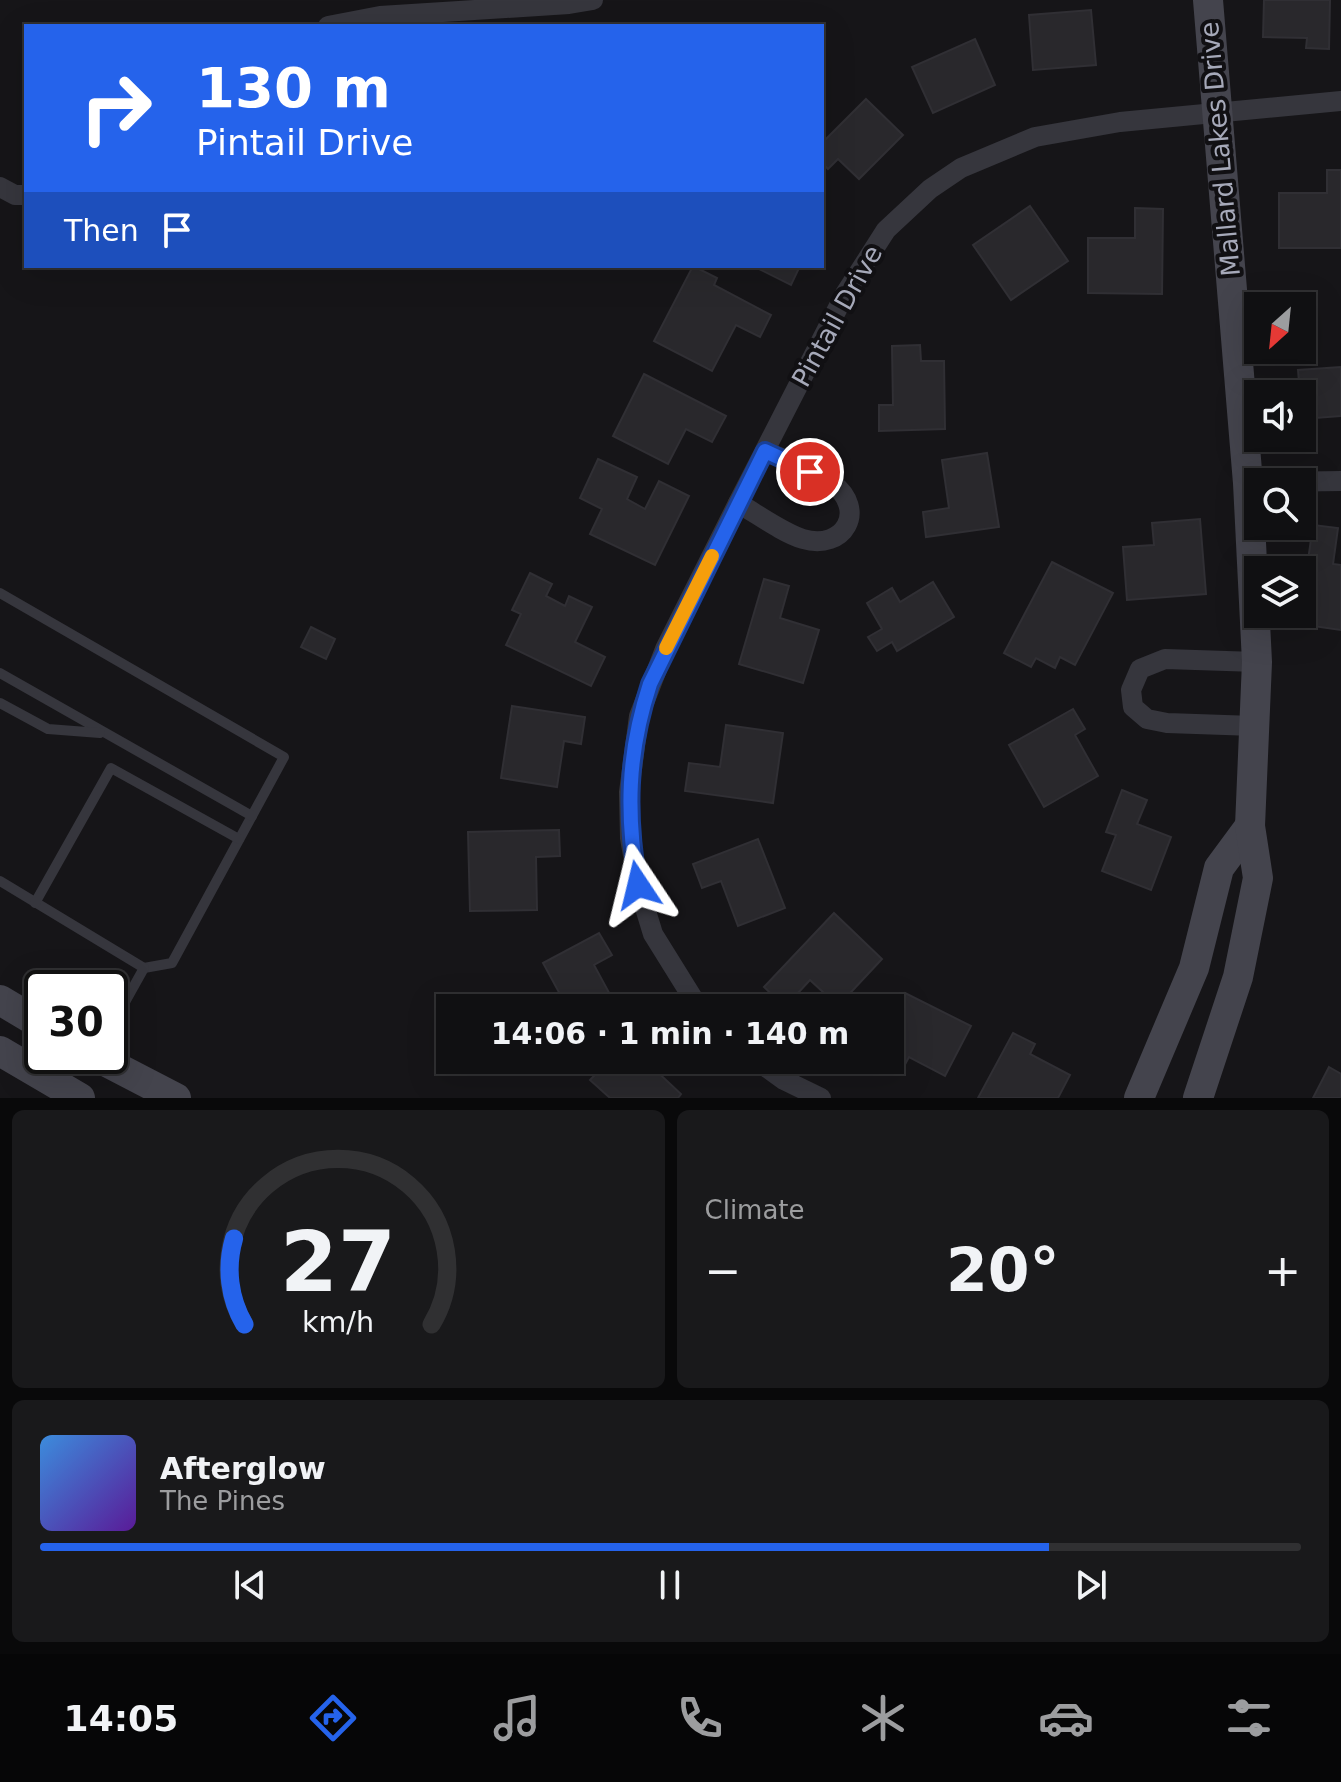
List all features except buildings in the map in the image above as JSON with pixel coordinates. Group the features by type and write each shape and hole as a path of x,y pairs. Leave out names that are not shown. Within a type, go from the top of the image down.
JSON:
{"street":[{"path":"338,24 380,16 593,0"},
{"name":"Mallard Lakes Drive","path":"1208,0 1217,115 1258,468"},
{"name":"Pintail Drive","path":"690,994 653,934 638,885 630,838 629,792 639,716 665,649 738,503 845,294 886,230 930,189 961,168 1035,137 1120,122 1341,101"},
{"path":"0,187 15,195 24,195"},
{"path":"738,503 803,539 824,541 841,534 851,520 850,504 832,483 765,451"},
{"path":"1316,482 1341,481"},
{"name":"Mallard Lakes Drive","path":"1198,1098 1238,977 1258,878 1250,826 1259,540"},
{"path":"1254,726 1167,723 1147,719 1133,707 1131,690 1140,669 1165,659 1257,662"},
{"path":"1139,1098 1194,968 1219,868 1250,826"},
{"path":"0,1000 24,1014"},
{"path":"0,1051 80,1098"},
{"path":"128,1073 176,1098"},
{"path":"776,1074 821,1098"}],"lane":[{"path":"0,593 284,757 172,963 144,968 0,881"},
{"path":"0,673 252,816"},
{"path":"0,703 48,729 106,733"},
{"path":"35,903 111,768 239,839"},
{"path":"128,997 144,968"}],"slow traffic":[{"path":"666,648 712,556"}],"route":[{"path":"638,885 630,838 629,792 639,716 650,684 765,451 810,472"}]}
